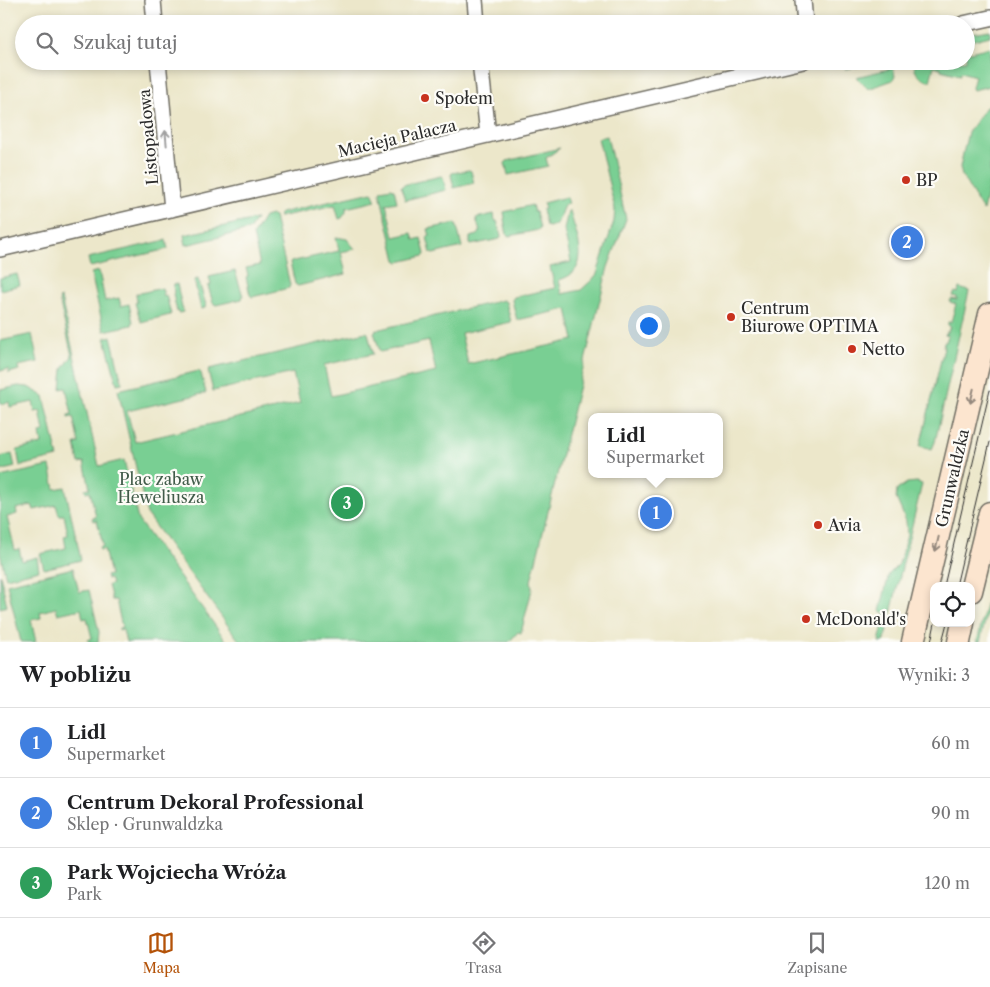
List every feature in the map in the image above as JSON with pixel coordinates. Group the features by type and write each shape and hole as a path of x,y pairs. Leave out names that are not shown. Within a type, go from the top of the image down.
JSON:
{"street":[{"path":"153,0 154,15"},
{"path":"475,0 476,15"},
{"path":"803,0 804,15"},
{"path":"975,21 990,18"},
{"name":"Listopadowa","path":"159,70 172,209"},
{"path":"481,70 488,135"},
{"name":"Macieja Palacza","path":"0,250 764,70"},
{"name":"Grunwaldzka","path":"913,642 990,314"},
{"path":"973,582 990,513"},
{"path":"959,642 963,627"}],"green space":[{"path":"990,30 990,36 975,40 975,32"},
{"path":"990,47 990,86 973,90 975,76 961,72 960,75 941,70 975,70 975,51"},
{"path":"885,70 894,70 895,76 893,80 868,89 856,77"},
{"path":"933,70 930,81 919,76 916,71"},
{"path":"990,105 990,179 983,211 962,176 960,167 968,132 986,107"},
{"name":"Plac zabaw Heweliusza","path":"607,136 626,219 608,267 531,581 532,589 521,633 518,632 509,642 240,642 147,515 118,390 199,371 201,373 206,393 127,411 135,442 300,403 293,373 213,391 208,371 209,369 366,332 368,333 373,354 324,365 331,396 436,372 429,341 380,352 374,332 503,300 506,302 511,322 461,333 468,364 574,340 567,309 517,320 512,300 514,297 555,288 550,267 571,262 564,230 568,211 570,211 580,251 576,269 570,275 559,280 562,294 581,290 597,274 614,221 615,209 598,138"},
{"path":"560,148 546,158 548,166 508,175 505,163 507,161"},
{"path":"471,171 474,183 454,188 452,173"},
{"path":"443,177 446,190 405,200 401,187 403,185"},
{"path":"394,189 397,202 386,204 394,237 412,233 414,240 421,238 424,256 399,262 396,260 380,193 381,190"},
{"path":"372,192 376,201 346,208 346,212 339,219 335,205 279,217 280,213"},
{"path":"566,197 568,204 565,204 556,224 549,227 546,226 542,210 545,209 543,203"},
{"path":"532,205 540,228 510,236 507,235 504,212"},
{"path":"494,214 501,236 500,239 471,245 470,237 478,235 480,232 476,218"},
{"path":"271,215 274,217 290,285 289,288 252,297 246,277 248,276 246,268 260,265 253,235 264,217"},
{"path":"256,219 249,230 186,245 184,235"},
{"path":"456,223 462,247 431,253 427,237 430,236 428,229"},
{"path":"336,237 347,239 355,249 341,252 346,274 298,286 295,284 290,262 339,251"},
{"path":"166,240 168,249 90,267 88,258"},
{"path":"99,271 105,301 119,298 121,306 129,304 132,325 104,331 91,273"},
{"path":"235,271 243,296 242,299 216,305 213,303 208,286 211,285 209,277"},
{"path":"17,274 20,285 0,290 0,278"},
{"path":"198,279 206,305 205,308 201,309 194,280"},
{"path":"177,284 183,312 179,313 177,312 173,294 173,285"},
{"path":"162,288 171,314 141,322 135,303 137,302 136,294"},
{"path":"959,288 969,291 932,449 920,446 944,342 946,342 948,336 945,335 950,326 948,322 951,322 956,304 950,302 951,299 957,300 957,297 953,296 955,292 958,293"},
{"path":"61,298 99,466 124,460 138,520 227,642 126,642 123,630 119,630 122,627 116,600 112,600 108,585 112,584 106,576 110,575 104,549 100,550 99,547 103,546 97,520 93,521 92,518 96,517 90,491 86,492 85,489 90,488 84,462 79,463 75,444 79,443 73,417 68,418 68,415 72,414 66,388 61,389 63,369 72,356 59,299"},
{"path":"32,334 38,362 18,366 19,370 9,373 8,369 0,371 0,341"},
{"path":"111,336 122,383 117,384 105,338"},
{"path":"18,386 28,387 44,396 58,457 20,466 17,450 42,444 40,433 44,432 40,411 35,412 33,402 10,407 9,402 0,404 0,390"},
{"path":"12,454 15,467 0,471 0,457"},
{"path":"50,466 55,489 65,487 81,560 44,569 40,554 66,548 64,536 68,535 64,515 59,515 56,505 34,510 32,505 16,509 17,514 7,517 15,550 19,549 22,561 37,557 39,570 6,578 0,553 0,477"},
{"path":"917,482 922,484 884,642 879,642 886,613 880,611 889,574 899,564 907,535 906,521 896,498 897,490 907,483"},
{"path":"73,568 79,592 89,590 99,632 98,642 89,642 88,640 92,638 87,618 83,619 81,609 58,614 56,608 40,612 41,618 31,620 36,642 21,642 7,584"},
{"path":"0,574 7,606 0,608"},
{"path":"990,588 990,601 980,642 977,642"}],"tram line":[{"path":"945,582 990,390"},
{"path":"957,582 990,442"},
{"path":"931,642 934,627"},
{"path":"942,642 946,627"}],"place":[{"name":"Społem","path":"425,98"},
{"name":"BP","path":"906,180"},
{"name":"Centrum Dekoral Professional","path":"907,242"},
{"name":"Centrum Biurowe OPTIMA","path":"731,317"},
{"name":"Netto","path":"852,349"},
{"name":"Park Wojciecha Wróża","path":"347,503"},
{"name":"Lidl","path":"656,513"},
{"name":"Avia","path":"818,525"},
{"name":"McDonald's","path":"806,619"}]}
